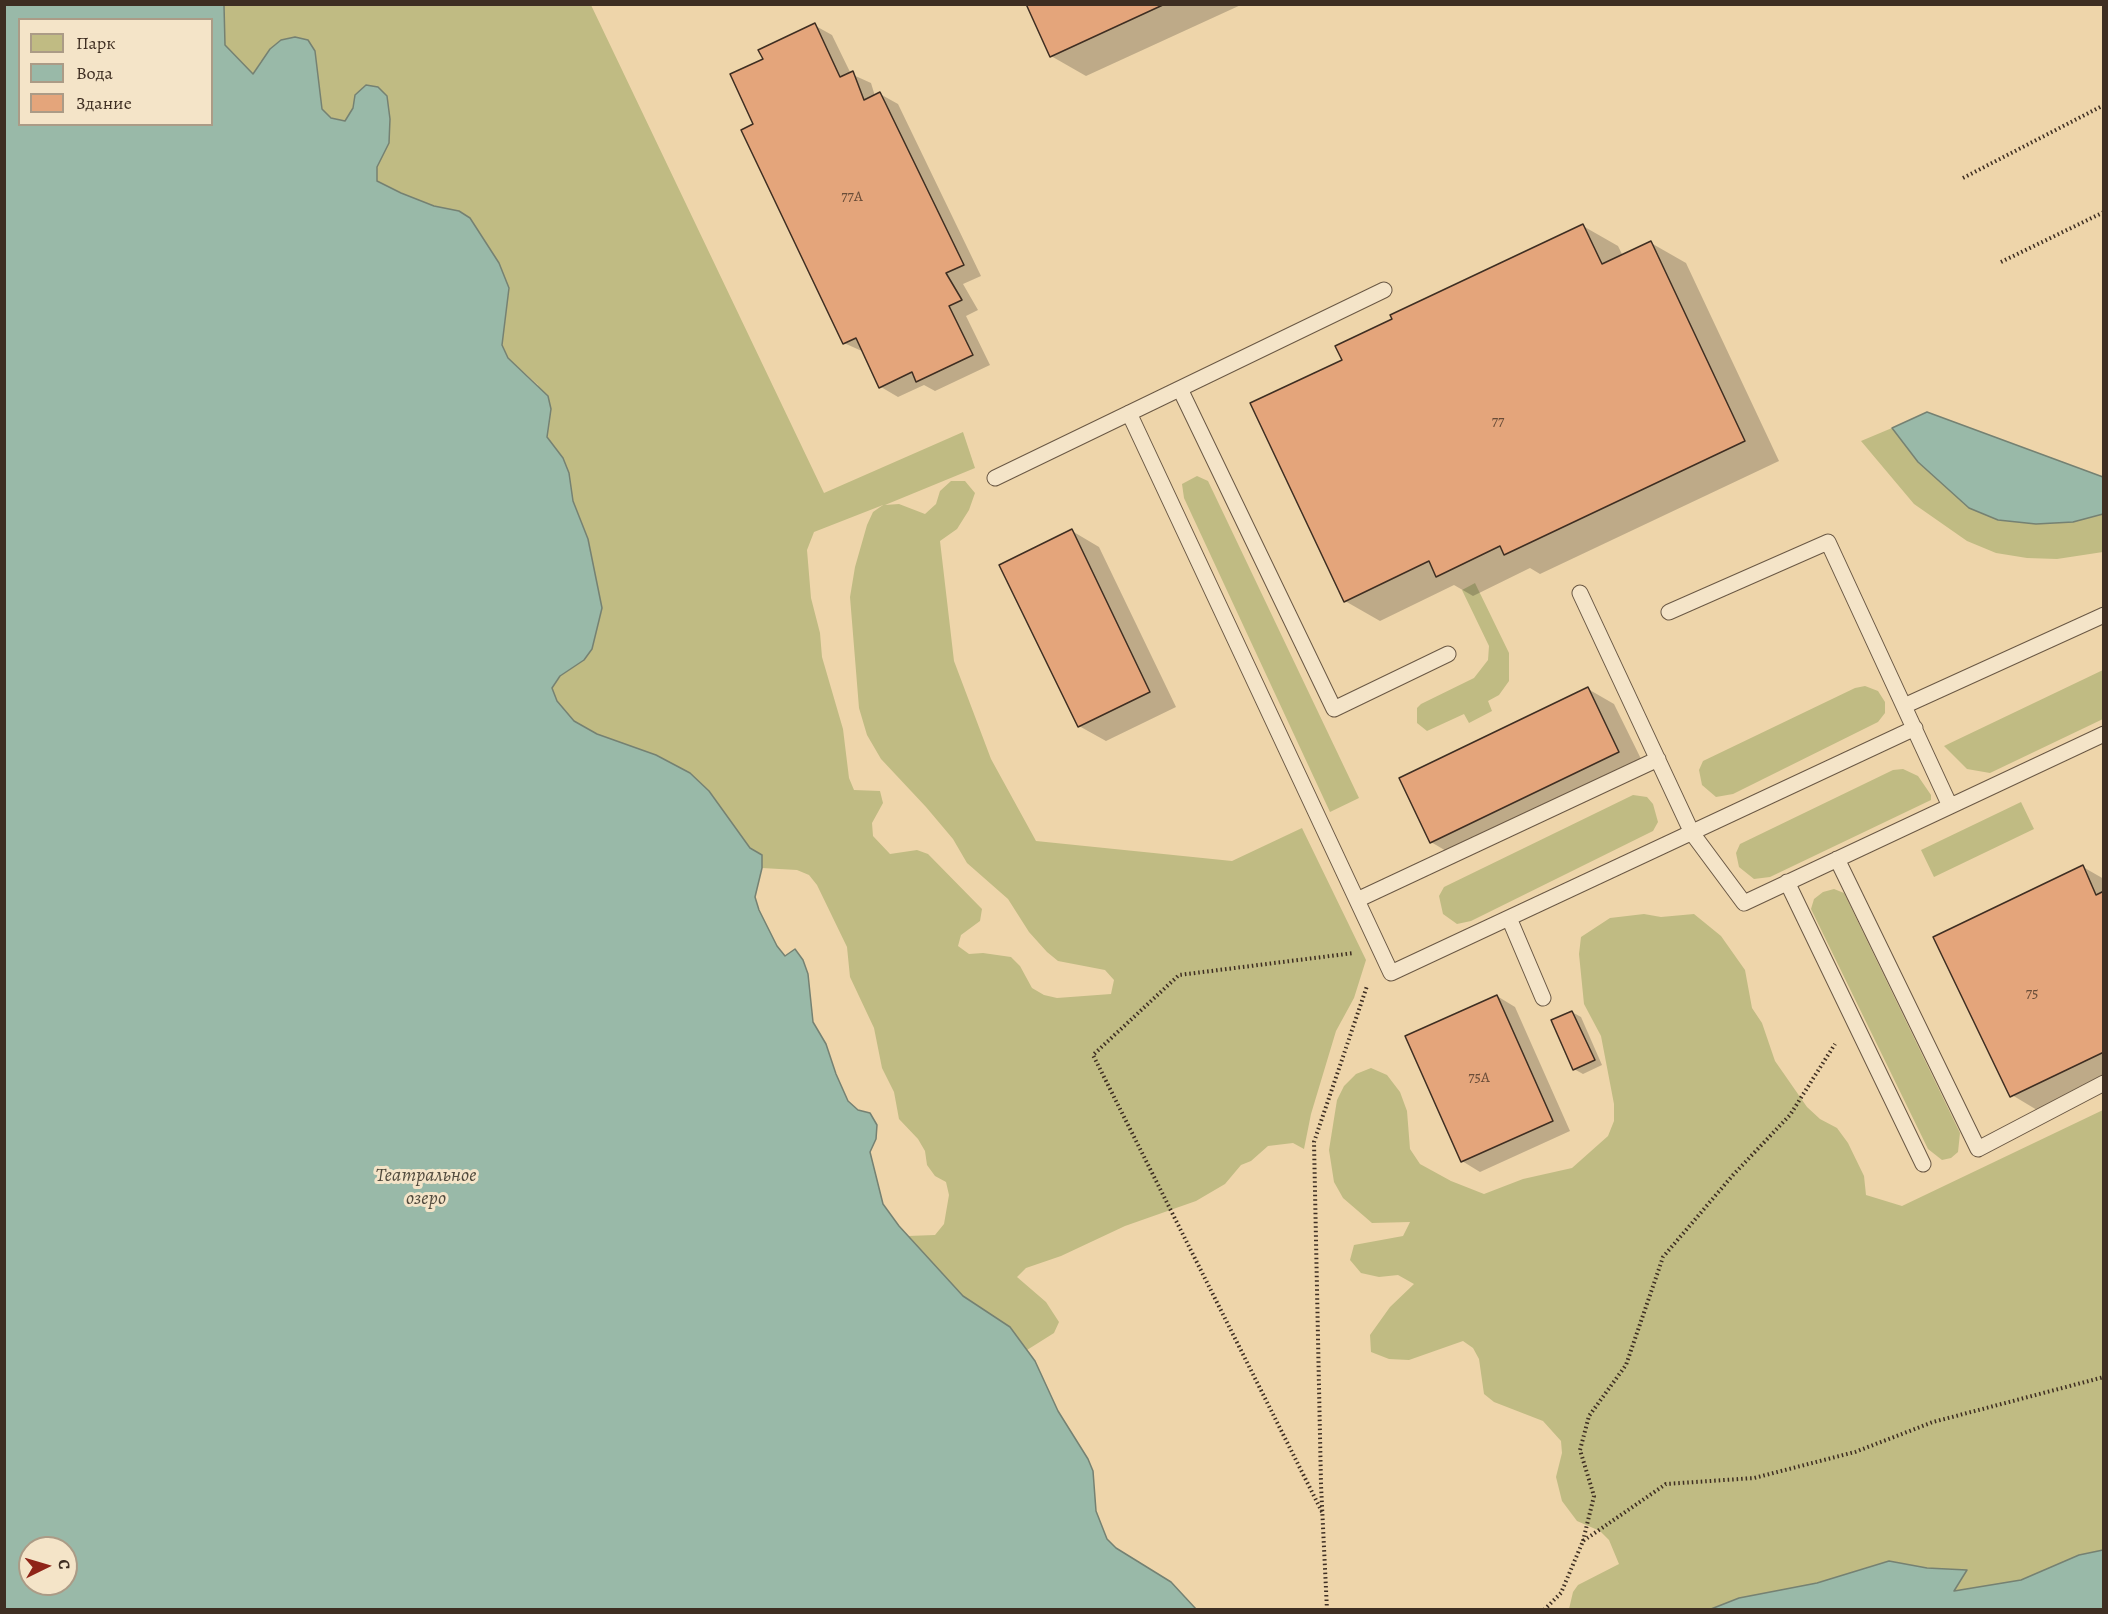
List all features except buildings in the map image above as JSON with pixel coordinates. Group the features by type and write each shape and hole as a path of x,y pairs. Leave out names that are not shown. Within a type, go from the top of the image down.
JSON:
{"lane":[{"path":"995,478 1384,290"},
{"path":"1180,389 1334,709 1448,654"},
{"path":"1130,413 1391,973 1915,729"},
{"path":"1668,612 1828,543 1950,806"},
{"path":"1580,593 1692,832 1744,903 2103,734"},
{"path":"1904,706 2103,615"},
{"path":"1357,900 1658,759"},
{"path":"1837,859 1978,1149 2103,1083"},
{"path":"1787,882 1923,1164"},
{"path":"1509,918 1543,998"}],"path":[{"path":"1963,178 2103,105"},
{"path":"2001,262 2103,212"},
{"path":"1322,1512 1093,1055 1179,975 1380,950 1314,1142 1322,1512 1327,1610"},
{"path":"1544,1610 1561,1593 1583,1541 1594,1496 1580,1450 1589,1416 1626,1365 1663,1257 1733,1175 1790,1115 1852,1017"},
{"path":"1583,1541 1666,1484 1754,1478 1855,1452 1933,1422 2103,1377"}],"green space":[{"path":"224,5 591,5 824,493 963,432 975,468 885,505 899,504 925,514 936,504 940,491 951,481 965,481 975,493 969,510 957,529 940,541 954,661 991,759 1036,841 1232,861 1302,828 1366,960 1354,998 1336,1031 1311,1114 1304,1149 1293,1143 1268,1146 1251,1161 1241,1165 1225,1184 1196,1201 1125,1226 1061,1256 1026,1268 1017,1277 1046,1302 1059,1322 1054,1333 1027,1350 1010,1327 963,1296 908,1236 935,1235 944,1224 949,1195 946,1182 935,1176 927,1165 925,1151 918,1139 899,1119 894,1092 882,1068 874,1028 850,977 847,947 817,885 809,875 797,870 762,868 762,855 750,848 709,791 690,773 656,755 597,734 574,721 557,701 552,688 560,676 584,660 592,649 602,608 588,539 573,501 563,458 547,437 538,385 508,358 502,345 509,288 499,263 470,218 459,211 434,206 377,181 377,167 389,143 390,119 387,96 353,108 345,121 331,118 322,109 315,51 261,61 253,74 225,45","holes":["883,505 873,512 855,567 850,597 859,708 867,735 881,759 953,839 967,863 1008,899 1029,932 1047,952 1058,961 1105,970 1114,980 1111,994 1057,998 1044,995 1032,988 1020,966 1011,957 983,953 969,954 958,946 961,935 980,921 982,909 928,854 917,850 890,854 873,836 872,823 883,803 880,791 854,790 849,778 843,729 822,657 820,633 811,598 807,550 814,532"]},
{"path":"1892,428 1918,462 1969,508 2073,522 2103,514 2103,552 2057,559 2027,558 1996,553 1967,541 1914,504 1861,441"},
{"path":"1197,476 1208,481 1359,798 1330,812 1184,498 1182,484"},
{"path":"1475,583 1509,653 1509,681 1499,695 1488,701 1492,711 1469,723 1464,714 1427,731 1417,723 1417,708 1474,678 1488,660 1489,646 1462,590"},
{"path":"2103,670 2103,719 1990,773 1967,769 1944,746"},
{"path":"1865,686 1878,691 1885,702 1885,713 1878,722 1733,794 1716,797 1702,785 1699,770 1703,761 1855,688"},
{"path":"1903,769 1918,776 1931,795 1931,800 1770,877 1754,879 1739,867 1736,853 1740,844 1893,770"},
{"path":"1633,795 1647,797 1653,804 1658,822 1653,831 1471,921 1457,924 1443,914 1439,896 1444,887"},
{"path":"2021,802 2034,829 1934,877 1921,850"},
{"path":"1834,889 1844,893 1960,1133 1958,1152 1951,1158 1942,1160 1928,1149 1811,909 1814,899 1823,892"},
{"path":"1644,914 1661,917 1694,914 1721,936 1745,970 1752,1008 1762,1023 1775,1061 1807,1107 1820,1119 1837,1128 1848,1143 1864,1176 1866,1195 1902,1206 2103,1110 2103,1550 2079,1555 2022,1580 1974,1589 1953,1591 1966,1570 1927,1568 1889,1561 1817,1583 1739,1598 1711,1609 1569,1609 1573,1592 1578,1585 1619,1564 1609,1540 1600,1531 1577,1521 1562,1501 1556,1477 1562,1453 1561,1441 1543,1421 1494,1402 1484,1394 1479,1359 1473,1348 1463,1341 1409,1360 1389,1359 1371,1352 1370,1335 1390,1307 1414,1284 1398,1275 1379,1277 1361,1273 1350,1260 1354,1245 1403,1236 1410,1222 1372,1223 1343,1198 1334,1182 1329,1150 1337,1100 1344,1086 1356,1074 1371,1068 1387,1075 1400,1092 1407,1111 1410,1149 1420,1164 1451,1181 1484,1194 1523,1179 1572,1168 1608,1136 1614,1121 1614,1104 1601,1036 1584,1004 1579,954 1581,937 1610,918"}],"water":[{"name":"Театральное озеро","path":"5,4 224,5 225,45 253,74 270,49 281,40 295,37 308,40 315,51 322,109 331,118 345,121 353,108 355,95 366,85 378,87 387,96 390,119 389,143 377,167 377,181 434,206 459,211 470,218 499,263 509,288 502,345 508,358 548,396 551,409 547,437 563,458 569,473 573,501 588,539 602,608 592,649 584,660 560,676 552,688 557,701 574,721 597,734 656,755 690,773 709,791 750,848 762,855 762,868 755,897 759,910 777,946 785,956 795,949 803,960 808,974 813,1022 826,1044 848,1101 858,1110 870,1113 877,1125 876,1139 870,1152 883,1204 899,1226 963,1296 1010,1327 1035,1361 1058,1411 1088,1459 1093,1471 1096,1511 1107,1539 1116,1548 1171,1582 1196,1609 5,1609"},
{"path":"1927,412 2103,477 2103,514 2073,522 2036,524 1998,520 1969,508 1918,462 1892,428"},
{"path":"2103,1550 2103,1609 1711,1609 1739,1598 1817,1583 1889,1561 1927,1568 1967,1570 1954,1591 2021,1580 2079,1555"}]}
